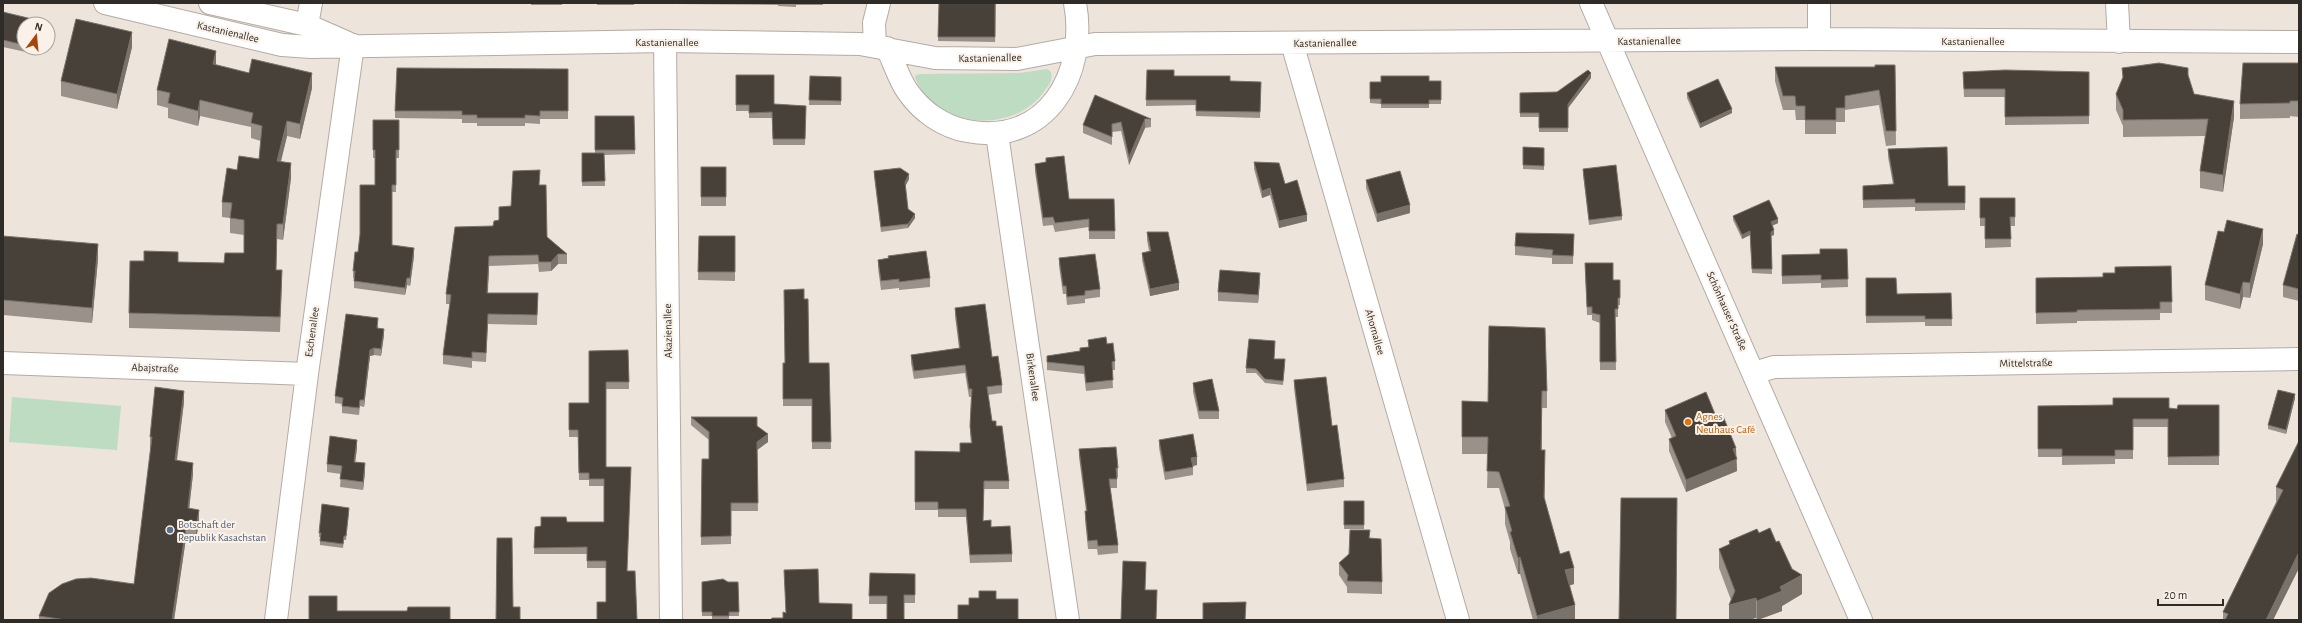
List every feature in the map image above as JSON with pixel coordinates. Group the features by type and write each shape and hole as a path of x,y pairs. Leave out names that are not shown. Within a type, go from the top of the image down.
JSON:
{"street":[{"name":"Kastanienallee","path":"105,3 282,45 311,47 353,45 665,41 881,47 935,58 1017,59 1094,44 1609,42 1819,39 2299,42"},
{"name":"Kastanienallee","path":"210,3 307,25 353,45"},
{"path":"307,25 311,3"},
{"path":"879,3 874,23 881,47 907,92 926,112 953,128 978,133 997,134 1026,125 1041,116 1054,103 1070,76 1078,47 1078,24 1075,3"},
{"name":"Schönhauser Straße","path":"1591,3 1861,620"},
{"path":"1819,3 1819,39"},
{"path":"2117,3 2119,42"},
{"name":"Akazienallee","path":"665,41 671,620"},
{"name":"Ahornallee","path":"1292,43 1458,620"},
{"name":"Eschenallee","path":"276,620 306,374 353,45"},
{"name":"Birkenallee","path":"997,134 1068,620"},
{"name":"Mittelstraße","path":"1754,373 1774,367 2299,359"},
{"name":"Abajstraße","path":"3,363 306,374"}],"green space":[{"path":"1047,69 1051,72 1051,78 1050,83 1043,93 1029,106 1012,115 994,120 975,120 956,116 939,107 925,95 915,78 916,75 920,74 1020,73"},
{"path":"12,397 121,406 117,450 9,442"}],"building":[{"path":"939,3 995,3 995,37 938,37"},
{"path":"3,12 20,16 16,16 16,43 3,40"},
{"path":"76,19 132,32 117,94 61,81"},
{"path":"169,39 216,51 213,64 249,73 252,59 312,73 300,124 287,121 277,161 291,163 283,224 277,224 276,270 282,270 280,317 129,313 130,261 144,261 144,251 178,252 178,262 224,263 225,253 244,253 244,220 230,218 232,203 222,202 227,168 237,170 239,156 259,159 262,126 251,123 253,113 200,100 198,111 168,103 170,93 157,90"},
{"path":"2159,63 2188,68 2188,75 2194,94 2234,101 2223,175 2200,171 2208,119 2123,120 2123,110 2116,94 2123,77 2122,68"},
{"path":"2243,63 2299,63 2299,101 2290,101 2290,103 2240,104"},
{"path":"1875,65 1895,65 1896,131 1886,131 1879,90 1845,96 1845,108 1836,108 1836,120 1805,120 1805,106 1796,106 1795,96 1783,96 1775,67 1875,67"},
{"path":"397,68 568,69 568,111 540,111 540,116 525,115 525,118 477,118 477,115 462,115 462,111 395,111"},
{"path":"1147,70 1174,70 1174,76 1230,76 1230,81 1261,82 1260,112 1196,111 1196,100 1146,100"},
{"path":"1588,70 1591,73 1568,104 1568,128 1539,128 1539,113 1520,113 1520,93 1557,92"},
{"path":"2005,70 2089,72 2089,116 2005,117 2005,89 1964,89 1963,72"},
{"path":"736,75 774,75 774,104 806,106 805,139 773,139 772,112 749,113 749,105 736,105"},
{"path":"810,76 841,77 841,101 809,100"},
{"path":"1381,76 1429,76 1429,81 1441,81 1441,100 1429,100 1429,104 1381,104 1381,99 1370,99 1370,82 1381,82"},
{"path":"1718,79 1732,109 1700,124 1687,93"},
{"path":"1095,95 1151,119 1145,119 1129,157 1121,122 1112,124 1112,137 1083,125"},
{"path":"595,116 634,116 635,150 595,150"},
{"path":"373,120 399,120 399,150 396,150 396,185 392,185 392,245 414,248 410,278 407,278 405,288 354,281 355,271 353,271 355,252 358,252 360,234 360,185 375,185"},
{"path":"1523,147 1544,148 1544,166 1523,165"},
{"path":"1947,147 1948,186 1965,186 1965,203 1915,203 1915,199 1863,200 1863,186 1894,184 1888,149"},
{"path":"582,153 604,153 605,181 582,182"},
{"path":"1064,156 1069,199 1114,199 1115,231 1089,231 1089,219 1055,223 1053,217 1043,218 1035,164 1046,162 1046,158"},
{"path":"1254,162 1279,163 1285,184 1297,180 1307,215 1279,221 1270,188 1262,191"},
{"path":"1616,165 1622,216 1589,220 1583,169"},
{"path":"701,167 726,167 726,197 701,197"},
{"path":"900,168 909,174 905,182 908,209 915,214 908,224 881,227 874,171"},
{"path":"540,170 539,185 546,185 547,237 567,254 558,254 551,262 539,262 538,255 489,256 487,293 538,293 537,315 488,314 486,353 472,352 472,358 443,355 451,295 446,294 455,227 493,226 494,221 499,220 499,207 511,206 513,171"},
{"path":"1400,171 1410,205 1377,214 1366,180"},
{"path":"1980,198 2015,198 2015,217 2010,217 2011,239 1985,239 1985,218 1980,218"},
{"path":"1769,200 1778,219 1771,222 1774,230 1771,232 1772,269 1752,269 1750,231 1742,235 1733,216"},
{"path":"2227,220 2263,229 2250,283 2243,282 2240,294 2205,285 2218,231 2224,232"},
{"path":"1147,232 1168,232 1179,283 1150,289 1142,253 1151,251"},
{"path":"1516,233 1574,234 1573,256 1552,255 1553,250 1515,246"},
{"path":"2297,234 2299,235 2299,289 2283,285"},
{"path":"3,236 98,244 92,308 3,300"},
{"path":"699,236 735,236 735,272 698,272"},
{"path":"1820,249 1847,249 1848,279 1821,280 1821,275 1782,276 1782,255 1820,254"},
{"path":"926,251 930,278 899,282 899,279 881,281 878,260 889,258 888,256"},
{"path":"1095,254 1100,289 1085,291 1085,295 1067,297 1066,286 1063,286 1059,258"},
{"path":"1585,263 1613,263 1613,280 1620,280 1620,298 1618,298 1618,309 1615,309 1616,362 1600,362 1600,315 1592,313 1592,307 1587,307"},
{"path":"2171,266 2172,302 2160,302 2160,309 2077,310 2077,312 2036,313 2036,278 2103,277 2103,273 2115,273 2115,267"},
{"path":"1220,270 1260,273 1258,295 1218,292"},
{"path":"1866,278 1896,278 1897,294 1951,293 1952,319 1925,319 1925,316 1866,316"},
{"path":"804,289 804,299 808,299 809,363 829,363 831,442 812,442 812,399 783,399 783,363 785,363 784,290"},
{"path":"985,304 992,357 998,356 1002,385 987,387 992,421 996,421 996,426 1002,426 1009,481 984,481 983,521 991,520 991,527 1010,526 1012,554 970,555 966,509 938,509 938,502 915,502 915,451 960,452 960,443 972,443 970,426 972,389 969,389 965,365 914,371 911,355 960,348 955,308"},
{"path":"346,314 378,318 377,328 384,329 381,349 374,348 370,350 364,400 360,400 359,408 342,406 343,398 335,396"},
{"path":"1489,326 1545,328 1547,391 1542,391 1541,450 1545,450 1544,497 1560,554 1569,551 1574,568 1565,570 1575,605 1537,616 1520,557 1518,558 1510,532 1512,531 1505,507 1510,506 1499,472 1487,471 1488,437 1462,437 1462,401 1488,402"},
{"path":"1106,337 1107,344 1113,343 1115,361 1112,362 1113,380 1086,383 1084,366 1047,362 1047,356 1080,351 1080,348 1089,347 1088,340"},
{"path":"1249,339 1275,341 1274,359 1285,359 1283,381 1265,379 1256,369 1246,368"},
{"path":"628,350 629,382 606,382 606,467 631,467 627,571 635,571 637,620 597,620 597,602 606,602 606,561 587,561 587,547 534,548 535,527 541,526 541,517 566,517 567,522 604,522 604,479 589,479 589,473 579,473 578,430 569,430 569,403 589,403 589,351"},
{"path":"1326,377 1332,426 1337,425 1344,479 1307,484 1294,380"},
{"path":"1212,379 1219,411 1199,411 1193,383"},
{"path":"155,387 184,391 175,460 193,463 188,508 199,510 196,528 186,527 172,620 66,620 39,616 49,593 62,584 76,579 91,578 134,584 152,437 150,437"},
{"path":"2278,390 2295,394 2286,430 2268,425"},
{"path":"1706,392 1717,419 1723,416 1736,448 1733,449 1737,459 1686,480 1669,439 1676,436 1665,410"},
{"path":"2113,398 2169,398 2169,408 2177,409 2178,405 2219,405 2219,456 2168,457 2168,419 2133,419 2133,450 2115,450 2115,456 2062,456 2062,449 2038,449 2038,406 2113,405"},
{"path":"691,417 757,417 757,426 768,434 757,442 758,503 731,503 731,536 701,537 702,459 709,459 709,432"},
{"path":"1193,434 1197,457 1191,458 1193,467 1165,472 1159,440"},
{"path":"330,436 357,440 354,462 365,463 363,482 340,479 342,466 327,464"},
{"path":"2299,441 2299,552 2266,620 2225,620 2228,614 2223,612 2283,490 2276,487"},
{"path":"1116,447 1118,468 1116,468 1117,479 1109,479 1118,545 1098,546 1097,540 1088,541 1085,511 1087,511 1079,449"},
{"path":"1621,498 1677,498 1676,620 1619,620"},
{"path":"1344,501 1364,501 1364,525 1344,525"},
{"path":"322,504 349,508 346,536 344,536 343,544 320,541 321,533 319,533"},
{"path":"1770,528 1776,542 1779,541 1792,569 1802,575 1780,587 1782,591 1757,601 1756,598 1729,605 1735,591 1719,549 1730,544 1729,541 1757,529 1759,533"},
{"path":"1350,530 1370,530 1369,538 1381,539 1382,582 1347,581 1348,575 1339,563 1349,554"},
{"path":"497,538 512,538 513,607 520,607 520,620 496,620"},
{"path":"1123,561 1146,562 1145,590 1157,590 1156,620 1121,620"},
{"path":"818,569 819,603 852,604 852,620 771,620 772,618 783,618 783,612 786,613 784,570"},
{"path":"870,573 915,574 915,595 904,595 904,620 887,620 887,596 869,596"},
{"path":"723,579 728,582 738,582 739,612 729,612 729,616 712,616 712,612 702,612 702,582"},
{"path":"979,591 996,591 996,599 1018,599 1018,620 958,620 958,605 969,605 969,598 979,598"},
{"path":"309,596 337,596 337,611 407,611 408,607 450,607 450,620 309,620"},
{"path":"1246,602 1245,620 1203,620 1203,603"}],"place":[{"name":"Agnes Neuhaus Café","path":"1688,422"},
{"name":"Botschaft der Republik Kasachstan","path":"170,530"}]}
